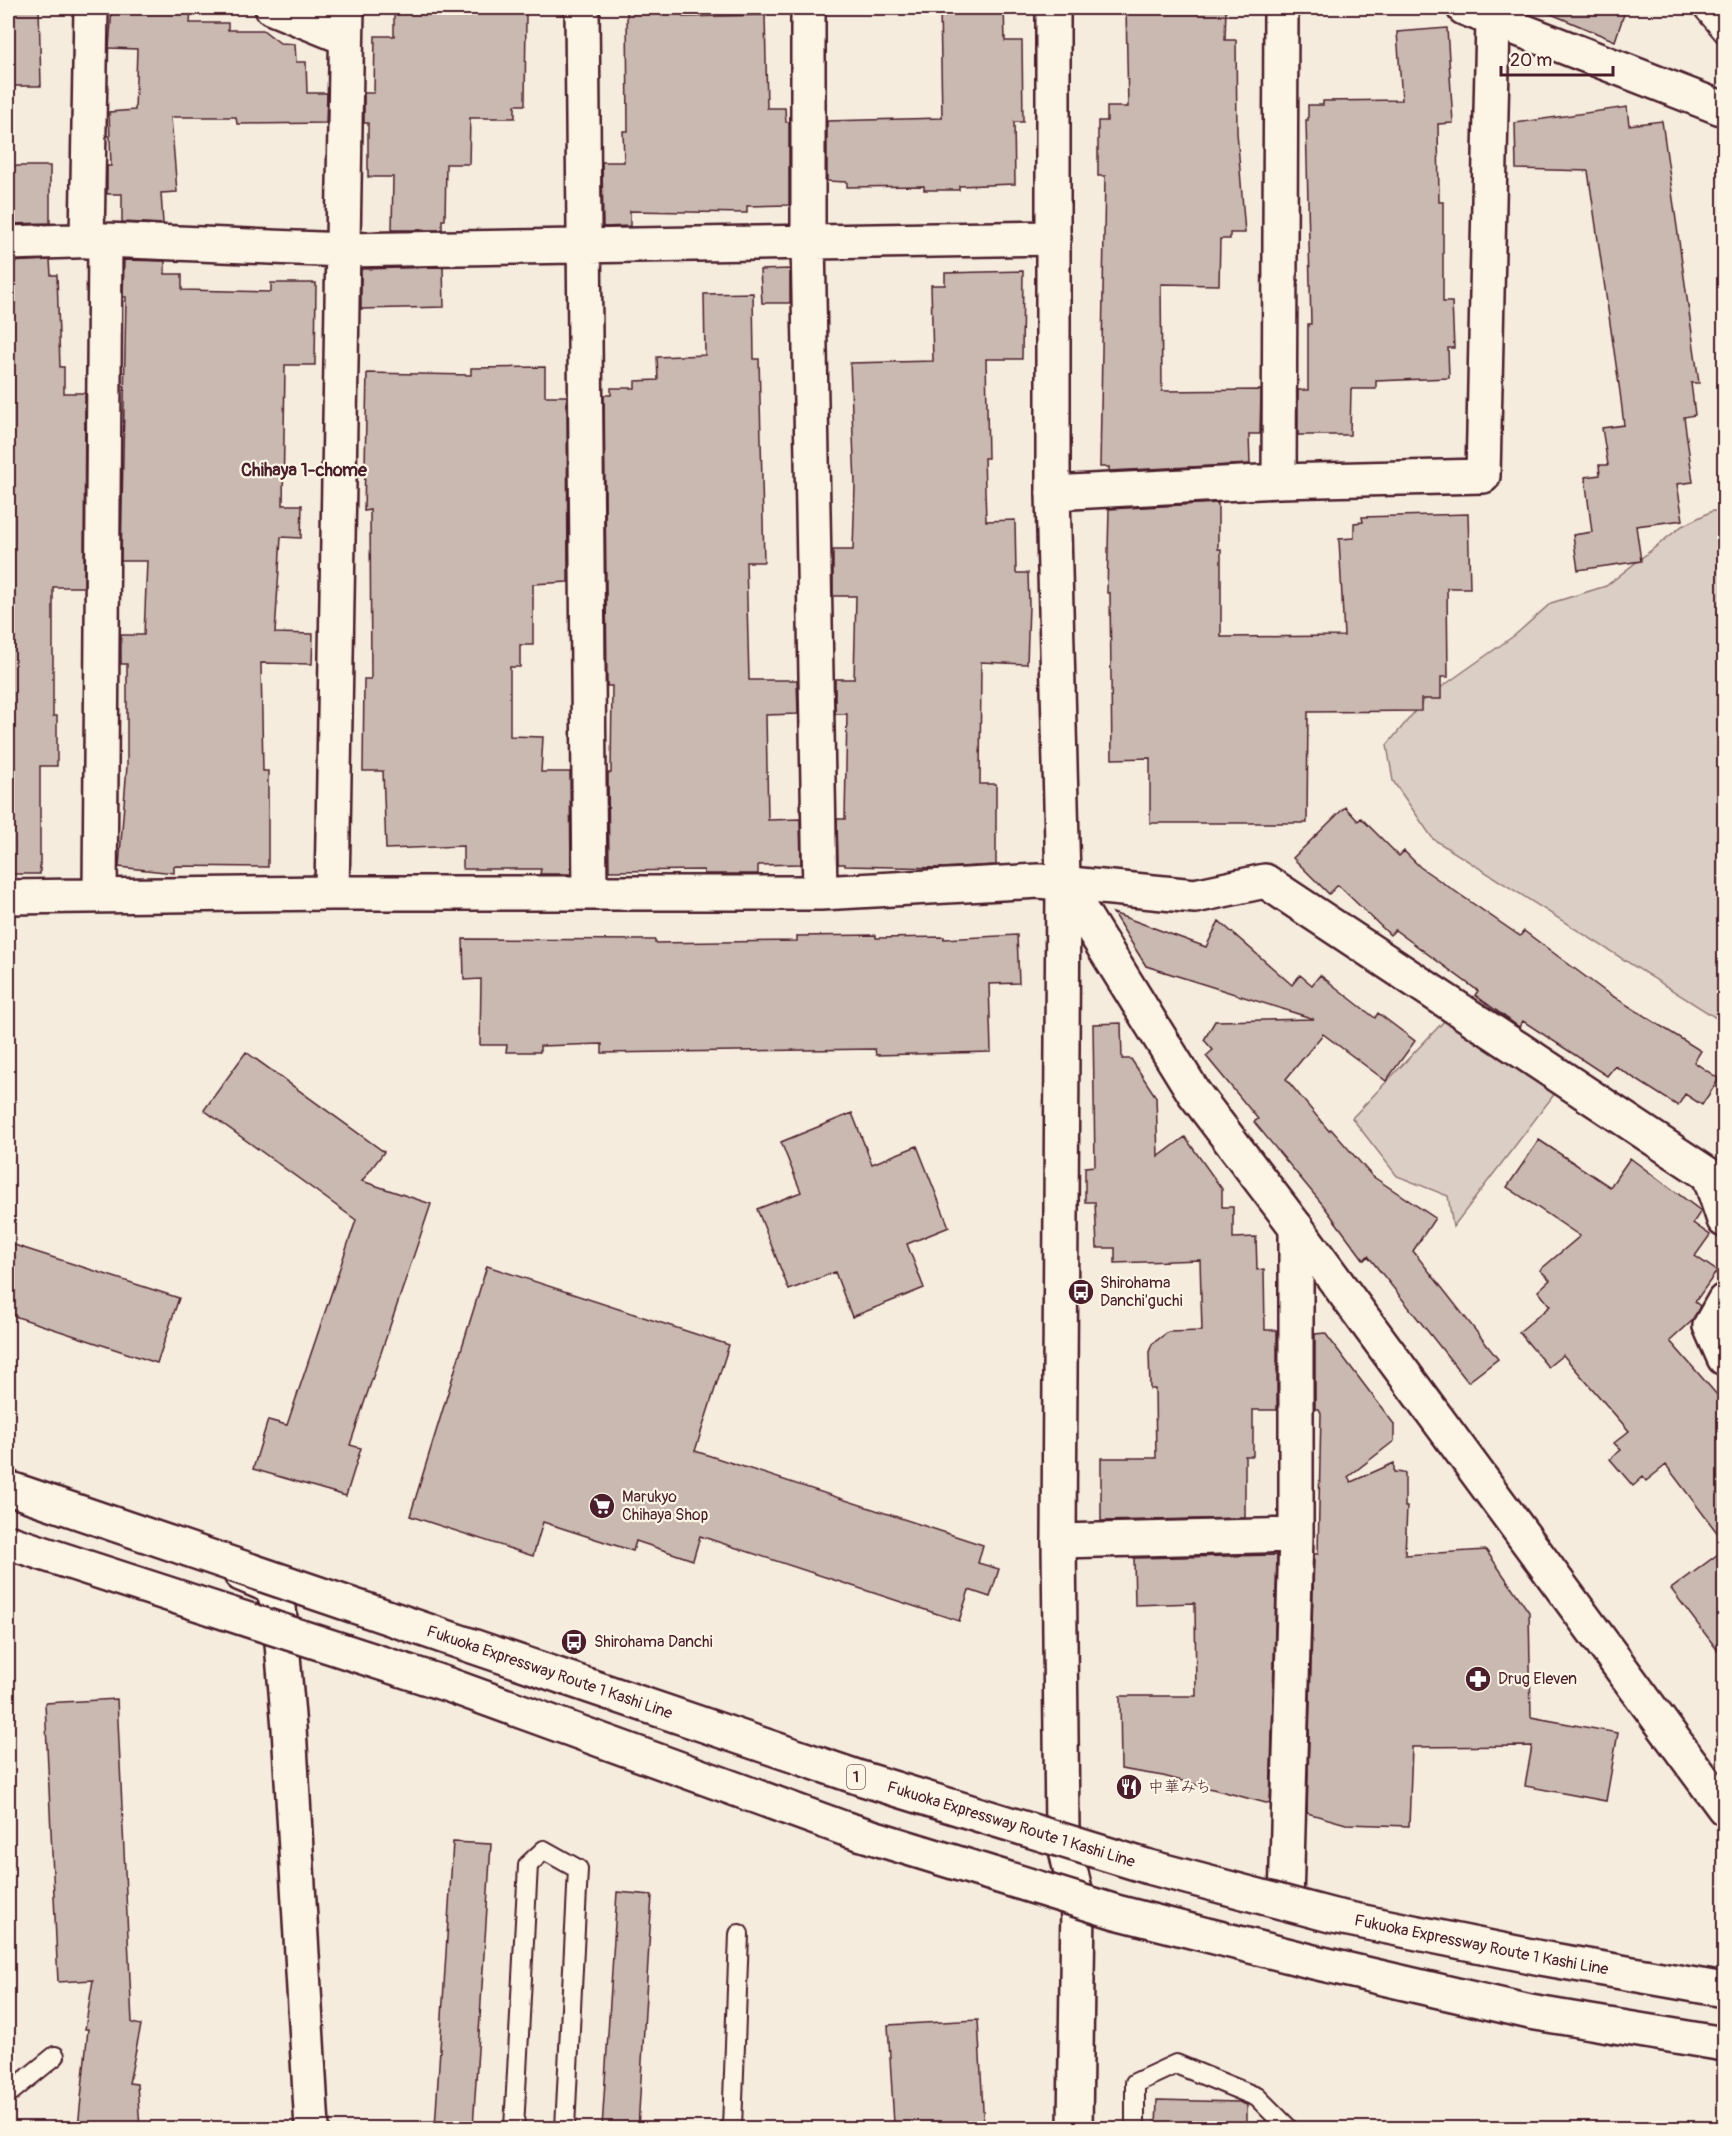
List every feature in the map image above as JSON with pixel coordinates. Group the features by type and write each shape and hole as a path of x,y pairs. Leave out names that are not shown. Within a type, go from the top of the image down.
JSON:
{"main road":[{"path":"91,8 96,241 100,896"},
{"path":"272,8 346,23 332,893"},
{"path":"582,8 590,893"},
{"path":"808,8 808,240 820,893"},
{"path":"1053,8 1053,493 1063,881 1059,1541 1062,1832 1078,1904 1075,2128"},
{"path":"1279,481 1281,8"},
{"path":"1464,8 1725,109"},
{"path":"1053,493 1279,481 1482,476 1493,20"},
{"path":"8,243 96,241 344,250 808,240 1054,238"},
{"path":"1063,881 1194,1093 1296,1227 1725,1808"},
{"path":"8,897 332,893 820,893 1063,881 1195,896 1266,881 1709,1175 1725,1220"},
{"path":"1286,1902 1296,1535 1296,1227"},
{"path":"1725,1302 1710,1326 1725,1358"},
{"path":"8,1487 592,1682 981,1803 1062,1832 1286,1902 1620,1973 1725,1991"},
{"name":"Fukuoka Expressway Route 1 Kashi Line","path":"8,1487 860,1778 1149,1867 1334,1916 1541,1958 1725,1991"},
{"path":"1059,1541 1296,1535"},
{"path":"8,1542 1078,1904 1272,1954 1725,2052"},
{"path":"8,1542 449,1685 843,1828 1116,1912 1314,1962 1530,2012 1725,2044"},
{"path":"230,1561 232,1571 272,1587 279,1607 279,1634 289,1728 312,2128"},
{"path":"279,1634 286,1579"},
{"path":"981,1803 987,1813 1044,1830 1056,1844 1078,1904"},
{"path":"1062,1832 1084,1892 1092,1900 1137,1911 1140,1920"}],"lane":[{"path":"1702,8 1725,34"},
{"path":"514,2128 528,1865 544,1850 578,1869 565,2128"},
{"path":"732,2128 739,1934"},
{"path":"8,2094 55,2056"},
{"path":"1136,2128 1135,2083 1176,2064 1257,2097 1288,2128"}],"shaded area":[{"path":"1712,511 1724,512 1724,1023 1433,839 1393,781 1387,745 1426,698 1515,635 1551,603 1606,586 1682,526"},
{"path":"1445,1020 1556,1092 1453,1227 1448,1196 1397,1176 1352,1118"}],"building":[{"path":"8,8 39,8 41,86 8,86"},
{"path":"112,8 191,8 190,23 228,23 228,30 263,30 280,43 295,44 296,62 306,62 307,93 327,93 326,123 237,124 236,117 171,117 177,192 161,193 163,224 122,222 122,194 107,194 107,166 111,166 109,112 135,110 137,49 109,48"},
{"path":"394,8 464,8 463,13 526,14 525,105 515,105 515,118 470,118 469,164 446,164 445,220 442,220 442,230 392,230 393,177 368,177 368,123 364,123 364,93 374,93 375,36 394,36"},
{"path":"627,8 683,8 683,17 765,15 767,108 785,108 786,122 789,122 789,205 747,206 747,213 630,211 630,226 603,227 602,162 624,162 623,131 628,131"},
{"path":"940,8 1004,8 1005,41 1022,41 1023,122 1014,122 1015,184 959,186 959,190 924,190 924,186 847,187 847,182 827,181 827,121 942,118"},
{"path":"1126,8 1226,8 1225,40 1236,40 1237,132 1245,233 1230,233 1230,239 1220,239 1219,285 1161,284 1162,391 1261,390 1260,434 1249,434 1250,464 1109,471 1109,467 1100,467 1105,176 1098,176 1098,121 1107,121 1107,107 1128,107"},
{"path":"1537,8 1626,8 1615,41"},
{"path":"1447,28 1453,123 1438,124 1439,202 1443,202 1443,302 1452,302 1454,348 1448,348 1449,378 1376,381 1376,389 1351,389 1350,435 1298,435 1298,390 1308,390 1308,324 1311,324 1306,120 1308,120 1308,105 1323,105 1323,101 1402,100 1397,32"},
{"path":"1627,107 1629,125 1662,121 1699,383 1691,383 1695,415 1684,417 1693,482 1677,484 1683,520 1636,526 1641,561 1578,570 1573,535 1592,532 1585,477 1600,475 1599,465 1608,465 1602,428 1624,425 1620,392 1588,171 1516,169 1515,123"},
{"path":"8,166 50,166 50,223 8,224"},
{"path":"50,260 51,275 57,275 60,367 64,367 64,393 85,393 84,587 53,587 53,716 57,716 57,766 40,766 40,874 8,874 8,262"},
{"path":"124,260 165,261 165,274 182,274 182,290 271,292 271,283 316,283 315,365 285,365 283,505 302,505 301,538 281,537 275,633 313,634 312,664 261,663 263,771 268,771 268,867 174,866 174,873 119,867 127,766 127,664 121,664 121,635 144,635 147,561 121,561 126,297 123,297"},
{"path":"443,267 444,307 361,309 361,269"},
{"path":"790,269 790,303 762,303 760,270"},
{"path":"1023,271 1022,359 986,359 988,458 984,458 986,521 1015,520 1016,573 1028,573 1029,605 1027,664 981,662 980,784 996,784 996,865 941,868 838,864 837,819 845,819 847,714 835,714 835,679 854,679 856,596 833,596 833,550 853,550 855,484 850,363 933,361 931,285 945,285 945,273"},
{"path":"753,293 754,359 759,359 764,562 746,562 749,680 797,680 798,714 766,715 768,820 800,819 801,864 758,865 758,874 704,874 704,870 609,871 608,773 611,773 612,686 607,686 604,395 611,395 611,388 635,388 635,381 658,380 657,357 705,355 704,294"},
{"path":"545,367 545,396 567,396 568,582 533,584 533,645 520,645 520,667 510,667 510,736 543,737 541,772 570,772 571,874 540,874 541,869 463,869 463,846 386,849 383,771 363,771 364,679 371,679 370,510 364,511 367,373 471,375 471,368"},
{"path":"1218,503 1218,549 1221,549 1221,637 1344,636 1339,539 1354,538 1354,523 1363,522 1362,517 1468,514 1470,588 1447,588 1448,677 1441,677 1441,699 1421,699 1421,711 1308,712 1307,823 1150,823 1150,758 1112,759 1110,593 1107,593 1109,509"},
{"path":"1345,807 1358,821 1361,818 1399,856 1404,851 1420,867 1520,936 1524,931 1606,992 1701,1051 1694,1062 1719,1079 1702,1105 1685,1094 1678,1106 1615,1066 1607,1076 1523,1021 1519,1027 1475,995 1478,991 1395,930 1390,935 1338,885 1329,894 1293,858"},
{"path":"1113,913 1206,947 1219,921 1292,985 1300,975 1312,985 1320,975 1375,1018 1378,1013 1415,1041 1386,1081 1323,1034 1286,1079 1329,1131 1331,1129 1372,1176 1435,1218 1413,1251 1498,1359 1468,1382 1368,1256 1364,1260 1323,1205 1254,1122 1258,1119 1206,1056 1213,1050 1204,1040 1215,1021 1314,1019 1146,966"},
{"path":"876,935 876,938 944,937 944,939 1017,935 1019,983 989,984 991,1052 876,1055 875,1049 602,1053 602,1044 540,1046 540,1052 506,1052 507,1045 480,1045 481,979 464,980 463,939 655,940 655,943 797,941 797,936"},
{"path":"1121,1023 1122,1059 1131,1059 1156,1097 1158,1157 1185,1137 1222,1189 1222,1207 1233,1207 1233,1238 1256,1237 1257,1270 1264,1269 1265,1330 1277,1330 1277,1410 1253,1410 1253,1456 1245,1456 1245,1518 1101,1521 1101,1458 1156,1458 1155,1389 1150,1389 1149,1352 1152,1344 1168,1332 1202,1331 1200,1260 1115,1263 1115,1248 1097,1248 1095,1202 1085,1202 1085,1167 1095,1166 1093,1024"},
{"path":"246,1052 384,1152 362,1181 431,1204 350,1445 361,1448 346,1496 253,1469 268,1420 287,1425 356,1220 204,1110"},
{"path":"852,1113 872,1164 917,1146 949,1227 907,1244 924,1288 852,1317 835,1272 789,1290 757,1209 801,1192 781,1142"},
{"path":"1539,1140 1610,1187 1630,1158 1701,1211 1693,1223 1710,1235 1695,1256 1717,1271 1695,1302 1700,1306 1693,1320 1670,1341 1725,1404 1725,1543 1666,1465 1646,1481 1643,1477 1633,1486 1610,1459 1621,1450 1614,1443 1629,1431 1563,1355 1548,1367 1519,1332 1550,1306 1538,1291 1550,1280 1540,1270 1580,1236 1507,1187"},
{"path":"8,1243 179,1298 157,1363 8,1314"},
{"path":"487,1266 729,1345 695,1451 983,1545 978,1563 999,1569 990,1597 969,1590 959,1621 700,1536 693,1560 636,1541 633,1551 543,1522 533,1556 410,1516"},
{"path":"1325,1333 1394,1424 1394,1441 1348,1477 1351,1482 1394,1463 1394,1472 1405,1473 1405,1507 1407,1507 1405,1555 1486,1550 1529,1612 1531,1717 1618,1733 1606,1801 1525,1786 1532,1746 1412,1747 1409,1826 1346,1824 1307,1813 1314,1554 1318,1554 1321,1413 1319,1409 1315,1409 1315,1334"},
{"path":"1725,1549 1725,1660 1671,1589"},
{"path":"1277,1555 1270,1804 1163,1776 1121,1769 1120,1696 1196,1696 1195,1603 1135,1605 1134,1558"},
{"path":"117,1699 132,2023 141,2025 129,2083 137,2084 140,2128 78,2128 88,2029 85,2029 93,1980 58,1982 45,1703"},
{"path":"453,1842 491,1844 473,2128 435,2128"},
{"path":"617,1892 652,1895 638,2128 602,2128"},
{"path":"978,2020 984,2128 905,2128 904,2123 894,2124 888,2025"},
{"path":"1157,2100 1239,2102 1247,2105 1247,2128 1156,2128"}],"place":[{"name":"Shirohama Danchi'guchi","path":"1081,1292"},
{"name":"Marukyo Chihaya Shop","path":"602,1506"},
{"name":"Shirohama Danchi","path":"574,1642"},
{"name":"Drug Eleven","path":"1478,1679"},
{"name":"中華みち","path":"1129,1787"}],"district":[{"name":"Chihaya 1-chome","path":"304,470"}]}
